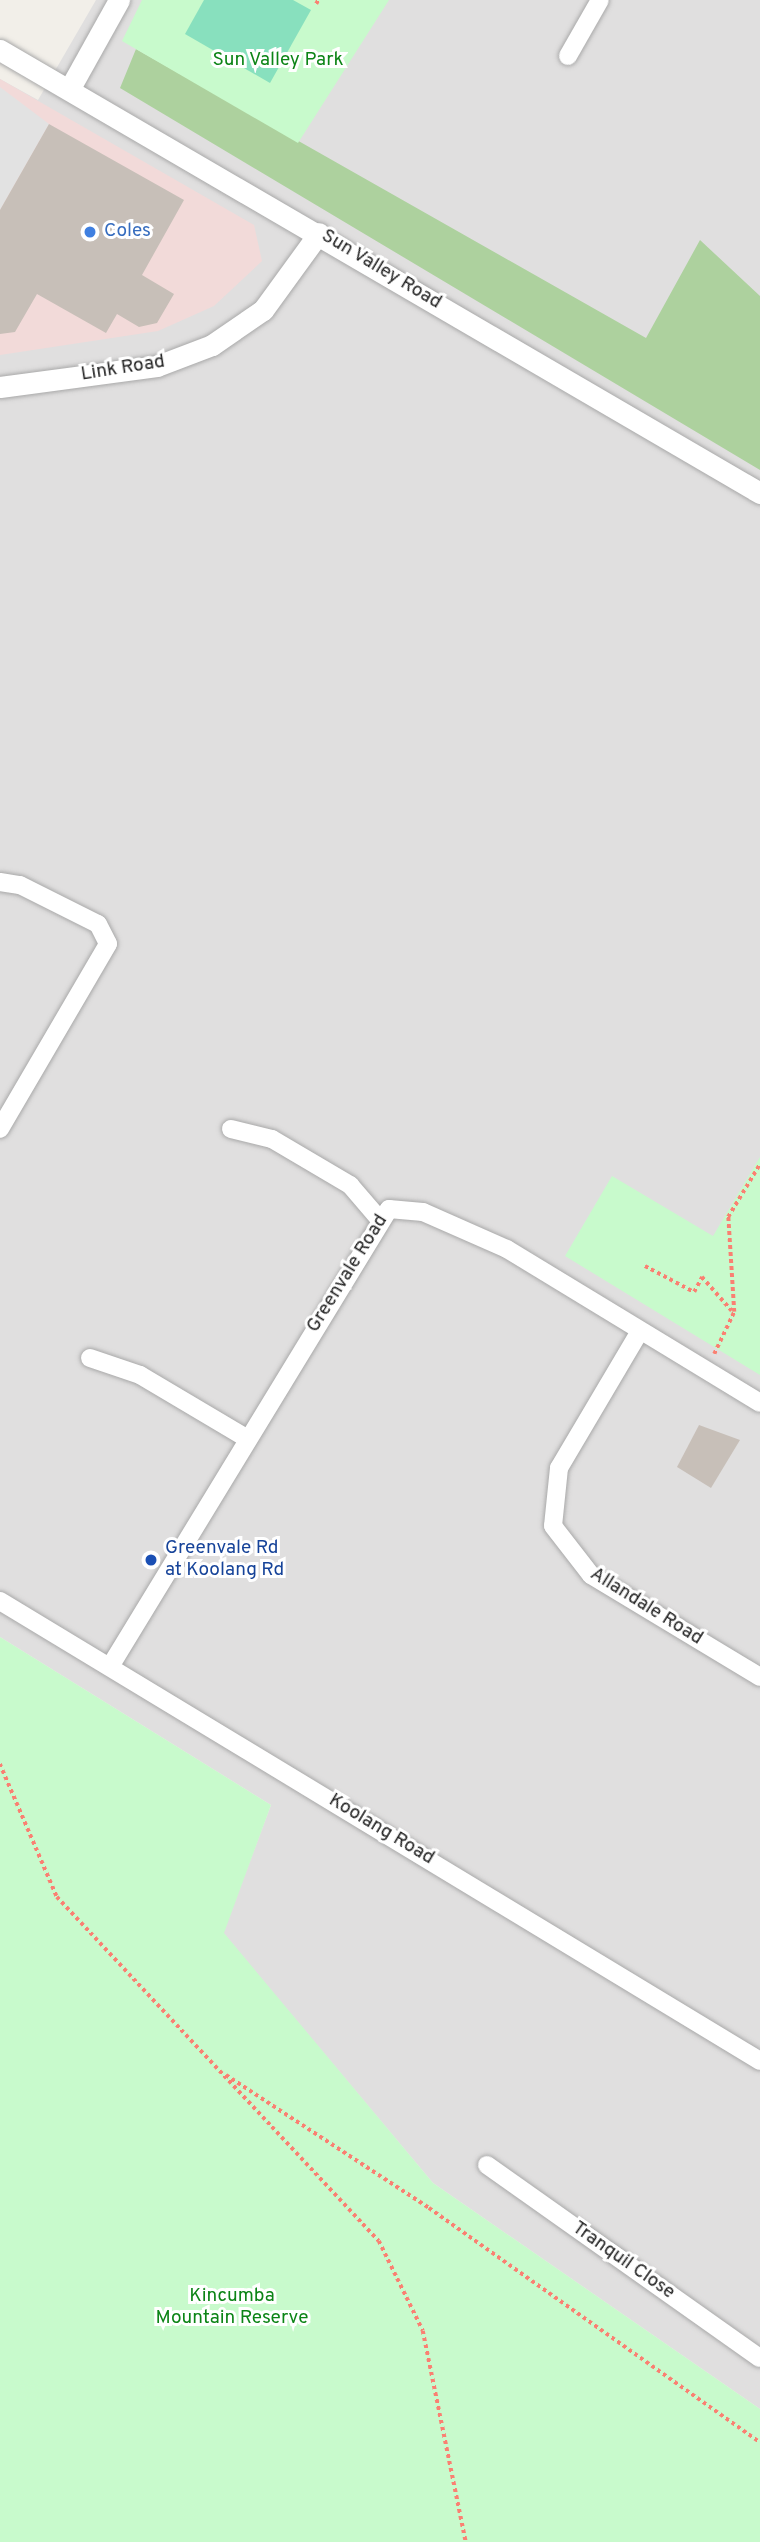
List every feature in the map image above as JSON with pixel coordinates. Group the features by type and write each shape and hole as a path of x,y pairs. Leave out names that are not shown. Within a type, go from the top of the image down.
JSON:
{"street":[{"path":"70,88 119,0"},
{"path":"568,56 600,0"},
{"name":"Sun Valley Road","path":"0,50 319,233 760,493"},
{"name":"Link Road","path":"0,387 157,366 212,345 263,310 319,233"},
{"path":"0,882 20,885 98,924 108,944 0,1129"},
{"path":"231,1129 272,1139 350,1185 380,1220"},
{"name":"Greenvale Road","path":"111,1665 246,1438 389,1209 404,1206 468,1231 760,1403"},
{"name":"Allandale Road","path":"640,1331 559,1468 553,1526 591,1575 760,1677"},
{"path":"90,1358 140,1375 246,1438"},
{"name":"Koolang Road","path":"0,1601 111,1665 760,2061"},
{"name":"Tranquil Close","path":"487,2165 760,2358"}],"path":[{"path":"705,1370 734,1312 728,1217 760,1164"},
{"path":"645,1266 694,1292 702,1277 710,1281 734,1312"},
{"path":"0,1764 57,1897 379,2241 423,2332 466,2542"},
{"path":"222,2072 429,2208 760,2442"}],"shaded area":[{"path":"96,0 760,0 760,2409 433,2183 223,1933 271,1805 0,1637 0,79 38,100"},
{"path":"0,79 254,225 262,261 214,306 158,331 0,355"},
{"path":"0,87 49,124 0,210"}],"green space":[{"name":"Sun Valley Park","path":"142,0 389,0 298,143 122,41"},
{"path":"204,0 293,0 311,10 270,83 185,34"},
{"path":"136,49 646,338 700,240 760,296 760,470 120,88"},
{"path":"760,1157 760,1375 565,1256 612,1176 713,1236"},
{"name":"Kincumba Mountain Reserve","path":"0,1637 271,1805 224,1933 433,2183 760,2409 760,2542 0,2542"}],"building":[{"path":"49,124 184,200 142,275 174,294 157,323 139,327 117,314 106,333 37,294 15,332 0,334 0,210"},
{"path":"699,1425 740,1440 711,1488 677,1467"}],"place":[{"name":"Coles","path":"90,232"},
{"name":"Greenvale Rd at Koolang Rd","path":"151,1560"}]}
